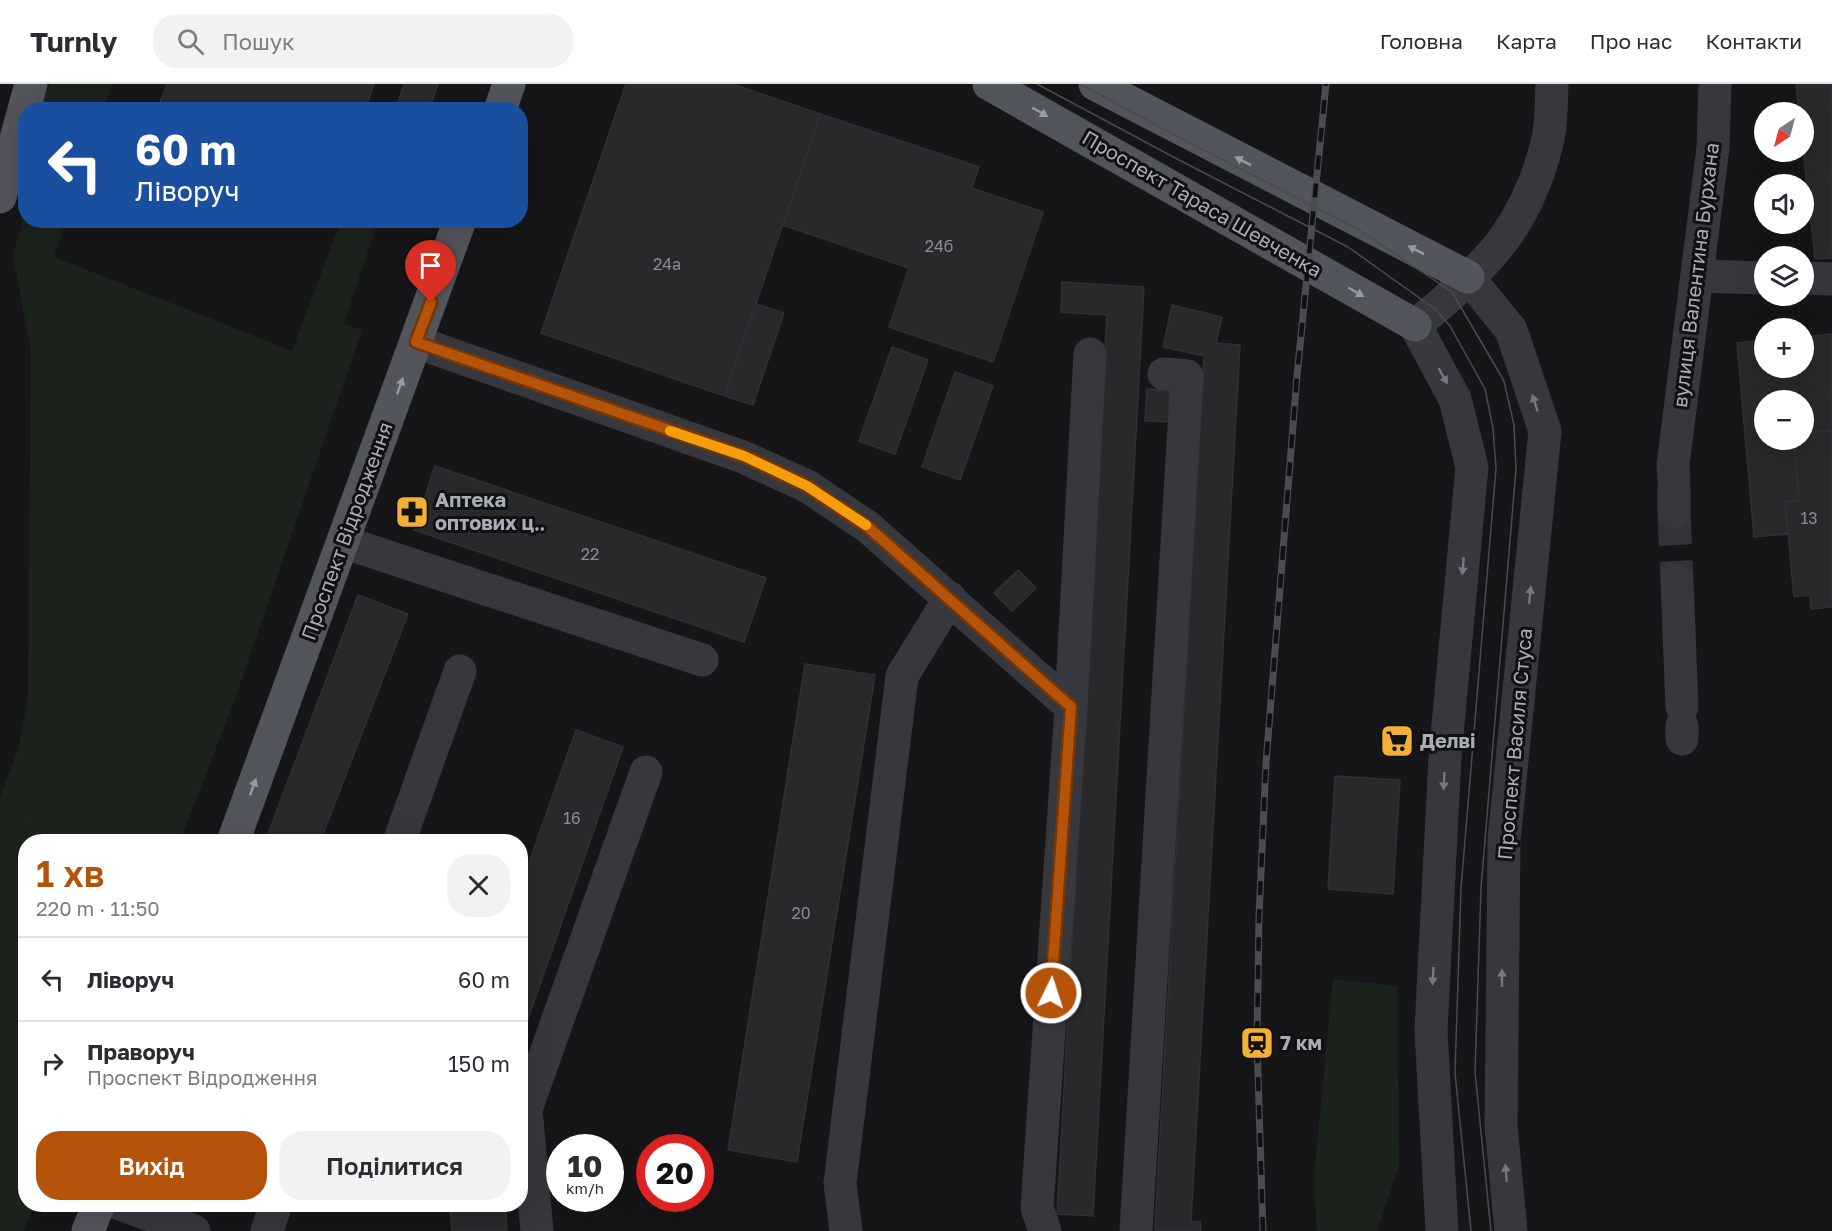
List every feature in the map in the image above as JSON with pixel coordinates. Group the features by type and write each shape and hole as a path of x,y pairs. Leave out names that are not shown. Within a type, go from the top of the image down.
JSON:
{"main road":[{"path":"24,102 29,84"},
{"path":"503,102 509,84"},
{"name":"Проспект Тараса Шевченка","path":"989,84 1415,325"},
{"path":"1095,84 1468,277"},
{"path":"0,197 18,127"},
{"name":"Проспект Відродження","path":"236,834 457,228"},
{"path":"88,1231 96,1212"}],"street":[{"path":"22,102 29,84"},
{"path":"1442,1231 1431,1030 1445,757 1472,468 1455,399 1415,325 1435,309 1504,239 1531,192 1548,142 1552,84"},
{"name":"вулиця Валентина Бурхана","path":"1674,487 1713,148 1715,84"},
{"path":"0,156 18,111"},
{"path":"1697,276 1754,278"},
{"name":"Проспект Василя Стуса","path":"1468,277 1511,330 1545,431 1504,840 1501,1126 1511,1231"},
{"path":"1814,278 1832,279"},
{"path":"416,342 744,456 807,486 868,527 1071,707"},
{"path":"1044,1231 1037,1208 1071,707 1090,354"},
{"path":"1136,1231 1187,376 1164,374"},
{"path":"343,542 702,660"},
{"path":"1677,581 1682,724"},
{"path":"846,1231 840,1183 902,676 950,598"},
{"path":"402,834 459,670"},
{"path":"528,1103 646,772"},
{"path":"528,1131 537,1231"},
{"path":"142,1212 194,1231"},
{"path":"267,1231 273,1212"}],"shaded area":[{"path":"50,84 112,84 106,102 43,102"},
{"path":"21,228 64,228 54,257 292,351 338,228 376,228 344,323 362,330 235,699 183,834 18,834 18,1212 31,1212 23,1231 0,1231 0,797 19,747 28,697 31,352 13,255"},
{"path":"1333,979 1397,986 1399,1165 1377,1231 1317,1231 1314,1178"}],"building":[{"path":"167,84 374,84 368,102 160,102"},
{"path":"404,84 438,84 432,102 398,102"},
{"path":"626,84 733,84 820,114 725,396 541,333"},
{"path":"1796,84 1832,84 1832,258 1815,259 1812,234 1814,174 1806,174 1804,162 1814,162 1814,102 1798,102"},
{"path":"820,114 979,167 972,188 1043,212 993,362 889,327 909,268 783,225"},
{"path":"1062,282 1144,287 1093,1216 1057,1214 1107,315 1061,312"},
{"path":"756,304 784,313 753,405 725,396"},
{"path":"1172,305 1222,317 1216,343 1240,345 1191,1222 1200,1221 1201,1231 1156,1231 1155,1226 1204,356 1163,347"},
{"path":"1832,334 1832,431 1814,432 1814,390 1754,390 1754,450 1795,450 1799,501 1785,502 1788,534 1754,537 1737,343 1754,341 1754,378 1814,378 1814,336"},
{"path":"892,347 928,360 895,454 859,441"},
{"path":"955,372 993,386 960,480 922,467"},
{"path":"1147,389 1173,391 1171,422 1145,421"},
{"path":"1832,431 1832,607 1811,609 1810,595 1794,597 1785,502 1799,501 1795,450 1814,450 1814,432"},
{"path":"435,466 766,578 744,642 414,530"},
{"path":"1018,570 1036,588 1012,611 994,593"},
{"path":"358,595 408,614 323,834 268,834"},
{"path":"805,664 875,675 797,1162 728,1150"},
{"path":"576,730 623,747 528,1019 528,865"},
{"path":"1335,776 1400,780 1393,894 1328,889"},
{"path":"451,1212 506,1212 507,1231 452,1231"}],"tunnel":[{"path":"1674,512 1677,581"}],"tram line":[{"path":"1037,84 1348,247 1435,309 1450,326 1485,389 1493,428 1496,468 1461,888 1455,1073 1471,1231"},
{"path":"1080,84 1358,229 1452,292 1504,381 1514,425 1516,469 1481,888 1475,1072 1491,1231"}],"railway":[{"path":"1263,1231 1257,1043 1259,917 1266,763 1297,376 1326,84"}],"slow traffic":[{"path":"670,431 744,456 807,486 866,525"}],"place":[{"name":"Аптека оптових ц‥","path":"412,512"},
{"name":"Делві","path":"1397,741"},
{"name":"7 км","path":"1257,1043"}],"route":[{"path":"431,302 416,342 744,456 807,486 868,527 1071,707 1051,993"}]}
